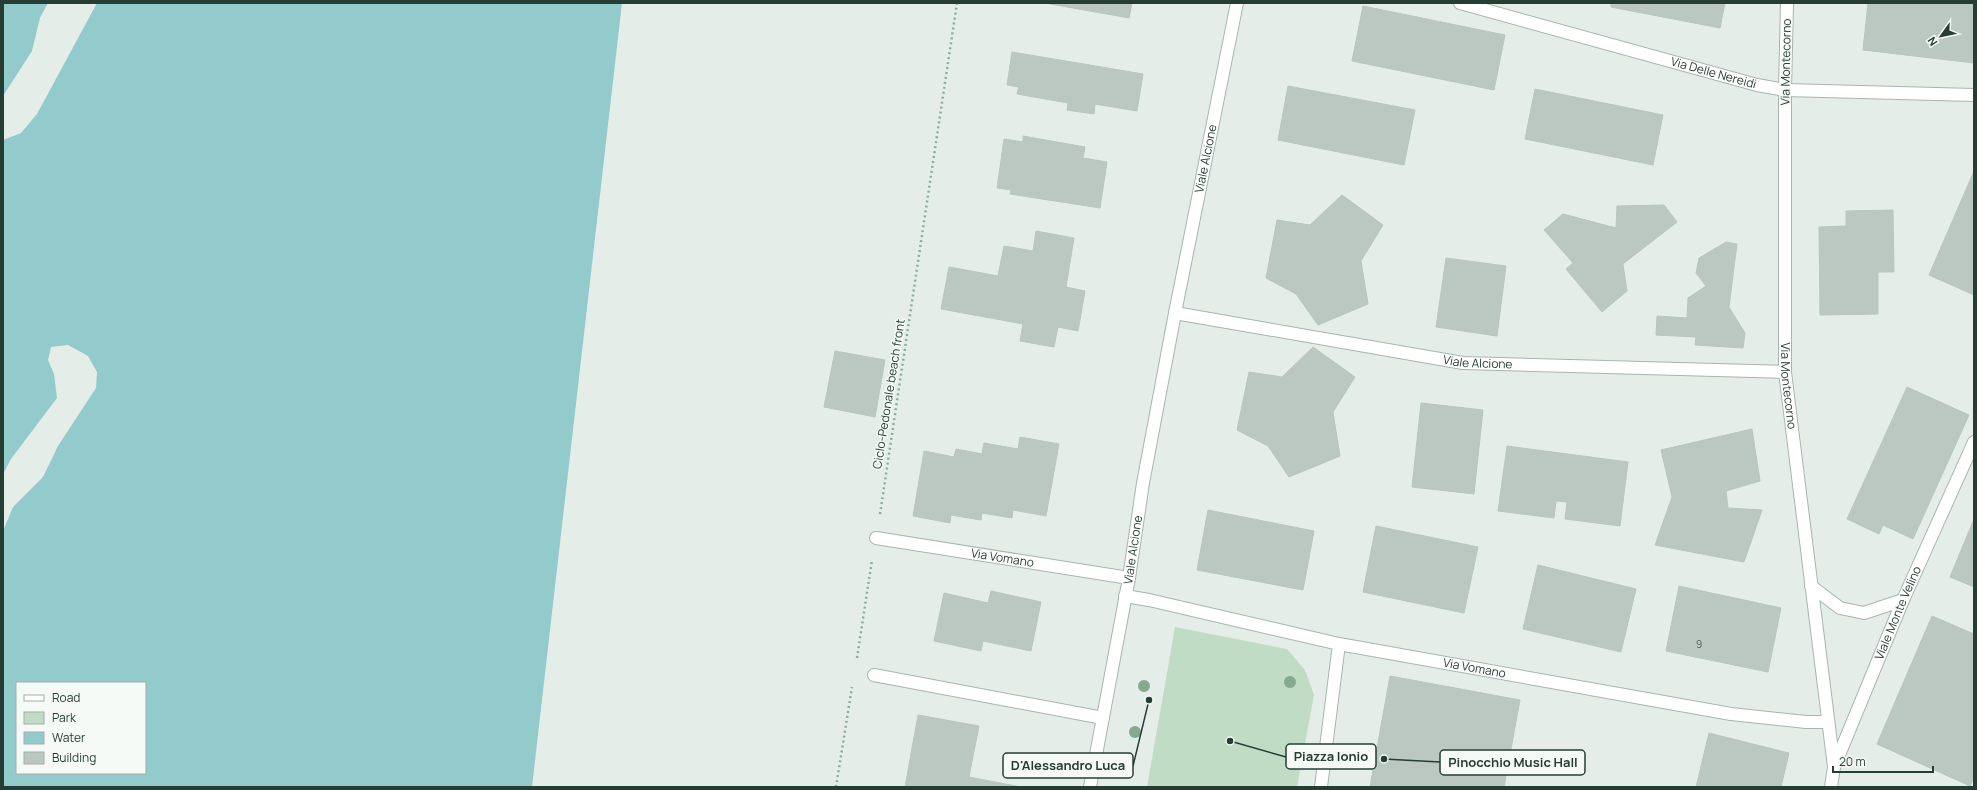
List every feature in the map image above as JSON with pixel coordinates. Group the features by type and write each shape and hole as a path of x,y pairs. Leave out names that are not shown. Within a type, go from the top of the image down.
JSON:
{"street":[{"name":"Viale Alcione","path":"1090,787 1125,596 1130,578 1143,483 1175,313 1237,3"},
{"name":"Via Delle Nereidi","path":"1460,3 1757,85 1785,90 1974,95"},
{"name":"Via Montecorno","path":"1787,3 1785,90 1785,372 1827,722 1834,767"},
{"name":"Viale Alcione","path":"1175,313 1463,363 1785,372"},
{"name":"Viale Monte Velino","path":"1831,787 1834,767 1903,600 1974,442"},
{"name":"Via Vomano","path":"876,538 1130,578"},
{"path":"1811,586 1840,608 1864,613 1903,600"},
{"name":"Via Vomano","path":"1125,596 1149,600 1339,644 1731,714 1806,722 1827,722"},
{"path":"1321,787 1339,644"},
{"path":"874,675 1103,718"}],"path":[{"name":"Ciclo-Pedonale beach front","path":"856,663 957,3"},
{"path":"836,787 852,686"}],"green space":[{"path":"1175,627 1287,649 1305,670 1314,695 1297,787 1147,787"}],"water":[{"path":"3,3 622,3 532,787 3,787"}],"pier":[{"path":"48,3 97,3 37,114 21,133 3,140 3,96 32,51 40,18"},
{"path":"68,345 88,356 97,372 96,388 58,446 43,477 13,507 3,531 3,474 11,459 57,398 54,374 48,360 51,347"}],"building":[{"path":"1045,3 1132,3 1129,18"},
{"path":"1611,3 1725,3 1720,28 1611,7"},
{"path":"1868,3 1974,3 1974,63 1863,50"},
{"path":"1363,6 1505,35 1494,90 1352,61"},
{"path":"1012,52 1143,74 1137,111 1095,104 1094,114 1067,110 1068,103 1017,94 1019,87 1007,85"},
{"path":"1288,86 1415,110 1404,165 1278,140"},
{"path":"1535,89 1663,115 1653,165 1525,139"},
{"path":"1023,136 1085,147 1083,158 1107,162 1100,208 1010,194 1011,190 997,188 1004,139 1023,142"},
{"path":"1974,171 1974,295 1929,275"},
{"path":"1342,195 1383,225 1361,261 1368,304 1318,325 1296,294 1266,278 1277,220 1310,225"},
{"path":"1664,205 1677,222 1623,264 1627,291 1602,312 1566,269 1573,263 1544,230 1563,214 1616,228 1617,206"},
{"path":"1893,210 1894,272 1878,272 1878,314 1820,315 1819,227 1846,226 1846,211"},
{"path":"1036,231 1074,238 1066,287 1085,291 1078,331 1058,327 1054,347 1020,341 1023,324 941,309 949,267 998,276 1004,246 1033,251"},
{"path":"1726,242 1737,244 1729,307 1745,333 1743,348 1695,345 1696,337 1656,335 1657,316 1687,318 1688,298 1706,286 1696,273 1699,258"},
{"path":"1446,258 1506,266 1497,336 1436,327"},
{"path":"1313,347 1355,377 1333,412 1340,456 1289,477 1268,446 1237,430 1249,372 1282,377"},
{"path":"835,351 885,360 875,417 824,407"},
{"path":"1907,387 1969,415 1913,539 1883,525 1879,534 1847,519"},
{"path":"1421,403 1483,410 1474,494 1412,487"},
{"path":"1752,429 1760,481 1726,491 1728,508 1762,510 1744,562 1655,545 1672,497 1661,450"},
{"path":"1020,437 1059,444 1046,516 1013,510 1012,518 982,513 981,520 951,515 950,523 913,516 924,451 954,457 956,449 982,454 984,443 1018,449"},
{"path":"1507,446 1628,462 1620,526 1565,519 1567,502 1556,501 1554,518 1498,511"},
{"path":"1208,510 1314,531 1303,590 1197,570"},
{"path":"1974,519 1974,587 1950,577"},
{"path":"1376,526 1478,547 1464,613 1363,592"},
{"path":"1538,565 1636,589 1621,652 1523,629"},
{"path":"1679,586 1781,608 1768,672 1666,651"},
{"path":"991,591 1041,602 1031,651 983,641 981,651 934,641 944,593 988,603"},
{"path":"1932,616 1974,634 1974,777 1970,786 1877,744"},
{"path":"1390,676 1520,700 1504,787 1370,787"},
{"path":"918,715 979,726 969,777 1021,787 905,787"},
{"path":"1709,733 1789,753 1781,787 1696,787"}],"place":[{"name":"D'Alessandro Luca","path":"1149,700"},
{"name":"Piazza Ionio","path":"1230,741"},
{"name":"Pinocchio Music Hall","path":"1384,759"}]}
